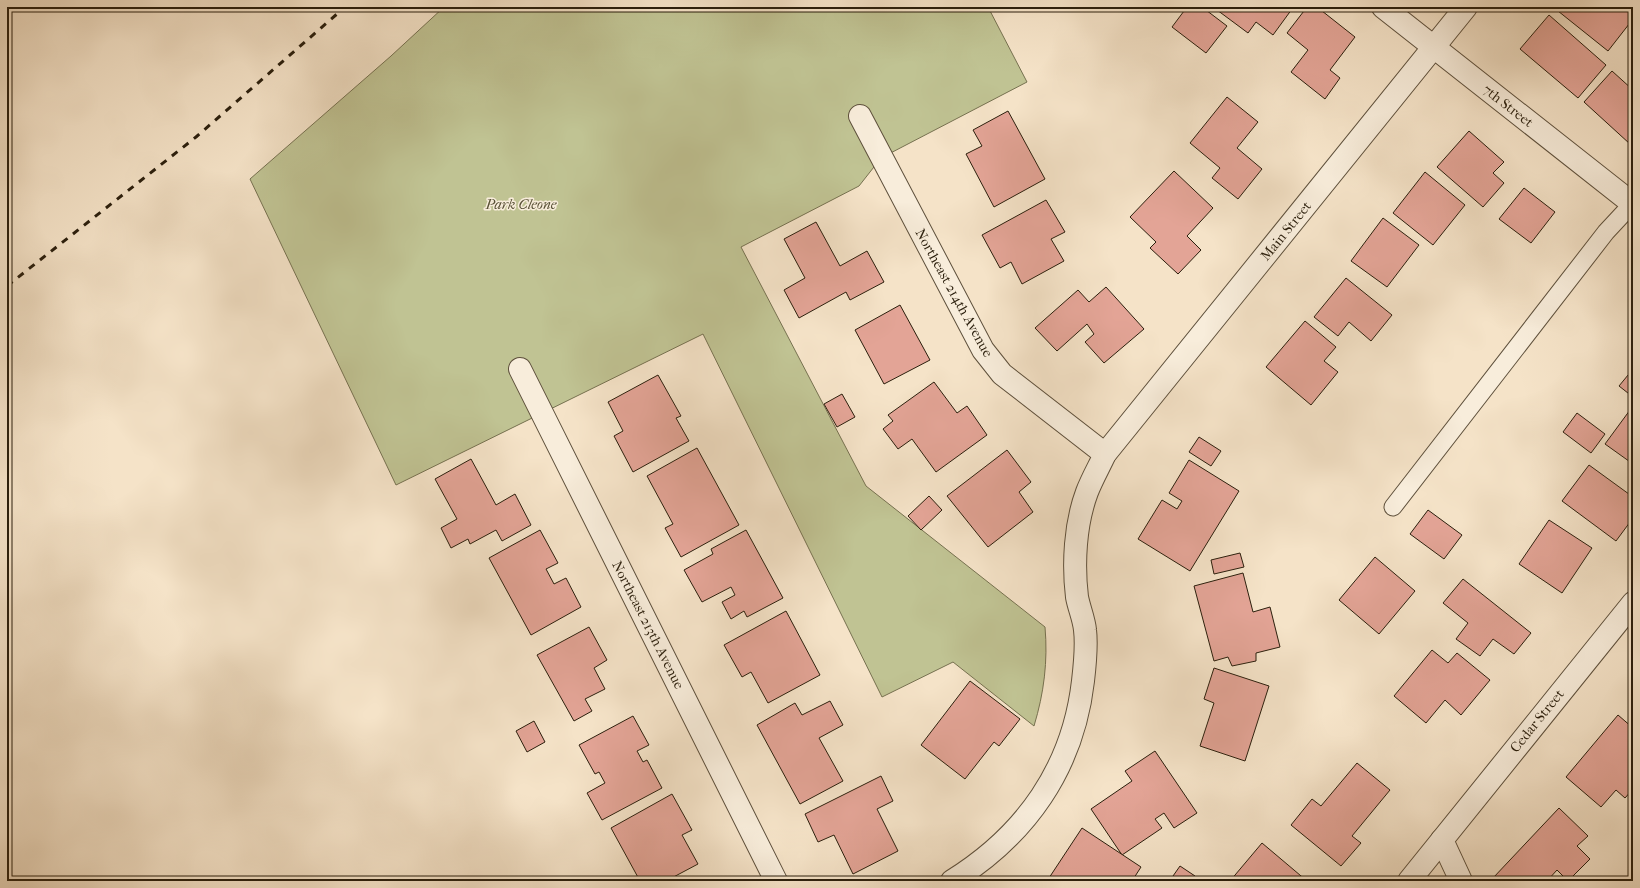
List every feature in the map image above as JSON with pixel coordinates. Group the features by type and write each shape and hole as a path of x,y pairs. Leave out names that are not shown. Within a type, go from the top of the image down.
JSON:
{"street":[{"name":"7th Street","path":"1383,7 1633,204"},
{"name":"Main Street","path":"952,881 974,867 1001,845 1024,821 1044,793 1061,763 1073,732 1081,698 1085,664 1085,630 1077,598 1075,562 1079,527 1087,494 1105,454 1466,7"},
{"name":"Northeast 214th Avenue","path":"860,116 983,350 1002,374 1105,454"},
{"name":"Northeast 213th Avenue","path":"520,369 776,881"},
{"name":"Cedar Street","path":"1409,881 1633,603"},
{"path":"1442,840 1461,881"}],"lane":[{"path":"1393,507 1606,232 1633,204"}],"green space":[{"name":"Park Cleone","path":"444,7 988,7 1027,82 881,158 859,186 741,247 866,486 1045,627 1046,652 1044,677 1034,726 953,662 882,697 703,334 396,485 250,179 391,56"}],"building":[{"path":"1187,7 1202,7 1227,26 1206,53 1172,27"},
{"path":"1213,7 1289,7 1292,9 1273,35 1256,22 1248,33"},
{"path":"1307,7 1317,7 1355,37 1330,70 1340,78 1325,99 1291,72 1308,50 1287,33"},
{"path":"1562,7 1633,7 1633,19 1608,51 1558,11"},
{"path":"1549,15 1606,65 1578,98 1520,49"},
{"path":"1612,71 1633,90 1633,140 1630,144 1584,102"},
{"path":"1227,97 1258,122 1237,148 1262,169 1238,199 1212,178 1220,168 1190,143"},
{"path":"1008,111 1045,179 994,207 966,154 982,146 973,130"},
{"path":"1469,131 1504,162 1493,173 1504,183 1483,207 1437,167"},
{"path":"1174,171 1213,208 1187,236 1201,250 1178,274 1150,248 1156,242 1130,217"},
{"path":"1425,172 1465,205 1433,245 1393,213"},
{"path":"1524,188 1555,212 1531,243 1499,219"},
{"path":"1046,200 1065,232 1051,239 1064,261 1022,284 1011,262 1000,268 982,235"},
{"path":"1383,218 1419,245 1387,287 1351,261"},
{"path":"816,222 840,266 867,251 884,282 850,300 846,292 799,318 784,290 805,278 784,239"},
{"path":"1346,278 1392,315 1371,341 1349,322 1338,336 1314,317"},
{"path":"1106,287 1144,329 1104,363 1085,342 1094,334 1087,324 1057,351 1035,328 1078,290 1089,302"},
{"path":"900,305 930,360 884,384 855,330"},
{"path":"1305,321 1336,347 1324,361 1338,372 1311,405 1266,367"},
{"path":"1633,369 1633,397 1619,386"},
{"path":"658,375 681,416 676,418 689,441 633,472 614,436 623,431 608,402"},
{"path":"934,382 957,413 967,406 987,435 936,472 912,439 898,449 883,429 893,421 888,415"},
{"path":"842,394 855,417 837,427 824,404"},
{"path":"1630,410 1633,412 1633,464 1605,444"},
{"path":"1577,413 1605,434 1591,453 1563,432"},
{"path":"1199,437 1221,451 1211,466 1189,452"},
{"path":"697,448 739,525 681,557 665,528 673,524 647,476"},
{"path":"1007,450 1031,482 1019,492 1033,512 988,547 947,496"},
{"path":"471,459 496,505 515,494 531,525 502,541 496,530 470,544 468,539 451,548 441,528 457,519 435,479"},
{"path":"1189,460 1239,491 1190,571 1138,539 1162,500 1177,509 1182,501 1169,493"},
{"path":"1589,465 1633,497 1633,518 1616,541 1562,501"},
{"path":"929,496 942,510 921,530 908,516"},
{"path":"1428,510 1462,535 1444,559 1410,534"},
{"path":"1549,520 1592,548 1562,593 1519,564"},
{"path":"540,530 558,563 546,569 554,584 566,578 581,607 531,635 489,558"},
{"path":"746,530 783,598 747,617 744,611 731,619 722,602 735,595 731,587 702,602 684,570 713,554 711,549"},
{"path":"1240,553 1244,567 1214,574 1211,560"},
{"path":"1375,557 1415,591 1379,634 1339,600"},
{"path":"1243,573 1253,612 1270,607 1280,647 1256,653 1256,661 1232,666 1228,657 1214,661 1194,586"},
{"path":"1463,579 1531,633 1514,654 1493,639 1480,656 1456,639 1468,623 1443,603"},
{"path":"786,611 820,675 768,703 751,672 742,677 724,645"},
{"path":"589,627 607,660 594,668 605,689 585,699 592,711 574,721 537,655"},
{"path":"1432,650 1448,663 1457,653 1490,680 1461,715 1445,700 1426,723 1394,696"},
{"path":"1214,668 1269,686 1245,761 1200,746 1214,703 1204,699"},
{"path":"970,681 1020,719 999,746 994,742 965,779 921,745"},
{"path":"830,701 843,725 819,738 843,781 800,804 757,725 795,703 802,715"},
{"path":"1618,715 1633,728 1633,789 1625,798 1616,790 1601,807 1566,777"},
{"path":"633,716 649,745 637,751 643,762 647,760 662,788 602,820 587,793 605,783 599,772 595,774 579,745"},
{"path":"534,721 545,742 527,752 516,731"},
{"path":"1155,751 1197,813 1174,828 1164,813 1155,819 1162,828 1122,855 1091,809 1132,781 1125,771"},
{"path":"1357,763 1390,790 1352,836 1361,843 1341,866 1291,825 1312,799 1321,806"},
{"path":"881,776 893,801 877,809 898,851 853,874 834,835 818,842 805,814"},
{"path":"672,794 692,830 682,835 698,864 666,881 640,881 611,828"},
{"path":"1559,808 1588,836 1577,846 1590,859 1568,881 1557,870 1547,881 1496,881 1493,878"},
{"path":"1082,828 1141,867 1132,881 1047,881"},
{"path":"1262,843 1307,881 1230,881"},
{"path":"1180,866 1195,876 1192,881 1180,881 1173,876"}],"railway":[{"path":"7,286 196,137 345,7"}]}
